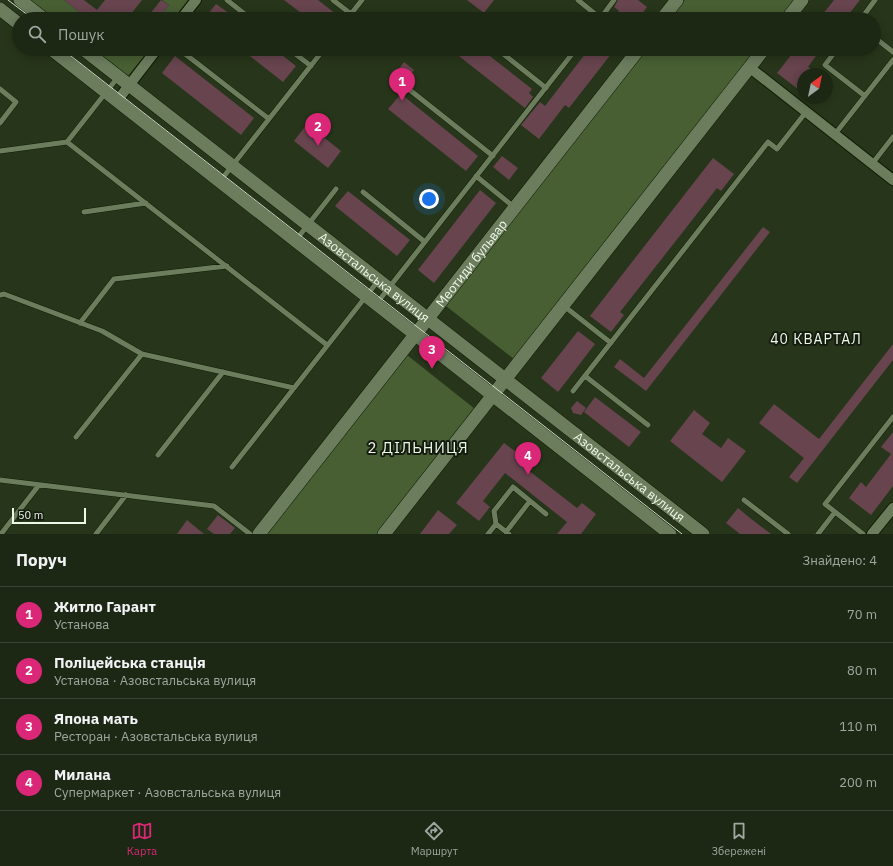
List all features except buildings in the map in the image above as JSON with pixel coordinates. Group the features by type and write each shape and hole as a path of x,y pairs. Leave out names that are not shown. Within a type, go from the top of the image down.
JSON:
{"street":[{"path":"20,0 35,12"},
{"path":"187,12 196,0"},
{"path":"793,12 802,0"},
{"path":"666,12 671,2"},
{"path":"0,9 12,18"},
{"name":"Азовстальська вулиця","path":"60,56 670,534"},
{"name":"Азовстальська вулиця","path":"92,56 703,534"},
{"path":"117,100 152,56"},
{"name":"Меотиди бульвар","path":"259,534 634,56"},
{"path":"384,534 758,56"},
{"path":"749,67 893,180"},
{"path":"872,534 893,508"}],"lane":[{"path":"226,0 242,12"},
{"path":"333,0 344,12"},
{"path":"353,12 362,0"},
{"path":"578,0 593,12"},
{"path":"605,12 614,0"},
{"path":"866,12 875,0"},
{"path":"881,43 893,52"},
{"path":"188,56 269,120"},
{"path":"298,56 311,66"},
{"path":"220,181 319,56"},
{"path":"506,56 546,88"},
{"path":"376,304 571,56"},
{"path":"832,56 825,65 865,96"},
{"path":"835,134 893,60"},
{"path":"0,151 68,142 118,77"},
{"path":"406,87 492,156"},
{"path":"0,89 16,102 0,123"},
{"path":"573,391 768,142 777,149 806,112"},
{"path":"872,164 893,137"},
{"path":"68,142 327,345"},
{"path":"476,176 515,208"},
{"path":"296,240 336,189"},
{"path":"363,192 425,242"},
{"path":"84,212 146,203"},
{"path":"80,323 114,279 227,266"},
{"path":"232,467 378,280"},
{"path":"0,295 4,294 102,331 142,354 294,388"},
{"path":"563,306 610,343"},
{"path":"76,437 142,354"},
{"path":"158,455 223,372"},
{"path":"585,376 648,424"},
{"path":"863,534 825,504 893,417"},
{"path":"0,480 214,506 250,534"},
{"path":"1,534 39,485"},
{"path":"530,501 507,533 496,524 494,510 513,487 546,514"},
{"path":"96,534 126,496"},
{"path":"744,500 788,534"},
{"path":"818,534 835,512"},
{"path":"488,534 496,524"}],"green space":[{"path":"30,0 64,0 79,12 45,12"},
{"path":"162,0 188,0 179,12 164,12 169,5"},
{"path":"685,0 795,0 786,12 676,12"},
{"path":"102,56 144,56 128,76"},
{"path":"642,56 751,56 514,359 446,306"},
{"path":"407,355 475,409 377,534 267,534"}],"tram line":[{"path":"8,0 24,12"},
{"path":"71,56 682,534"}],"place":[{"name":"Житло Гарант","path":"402,101"},
{"name":"Поліцейська станція","path":"318,146"},
{"name":"Япона мать","path":"432,369"},
{"name":"Милана","path":"528,475"}],"district":[{"name":"40 КВАРТАЛ","path":"816,339"},
{"name":"2 ДІЛЬНИЦЯ","path":"418,448"}]}
